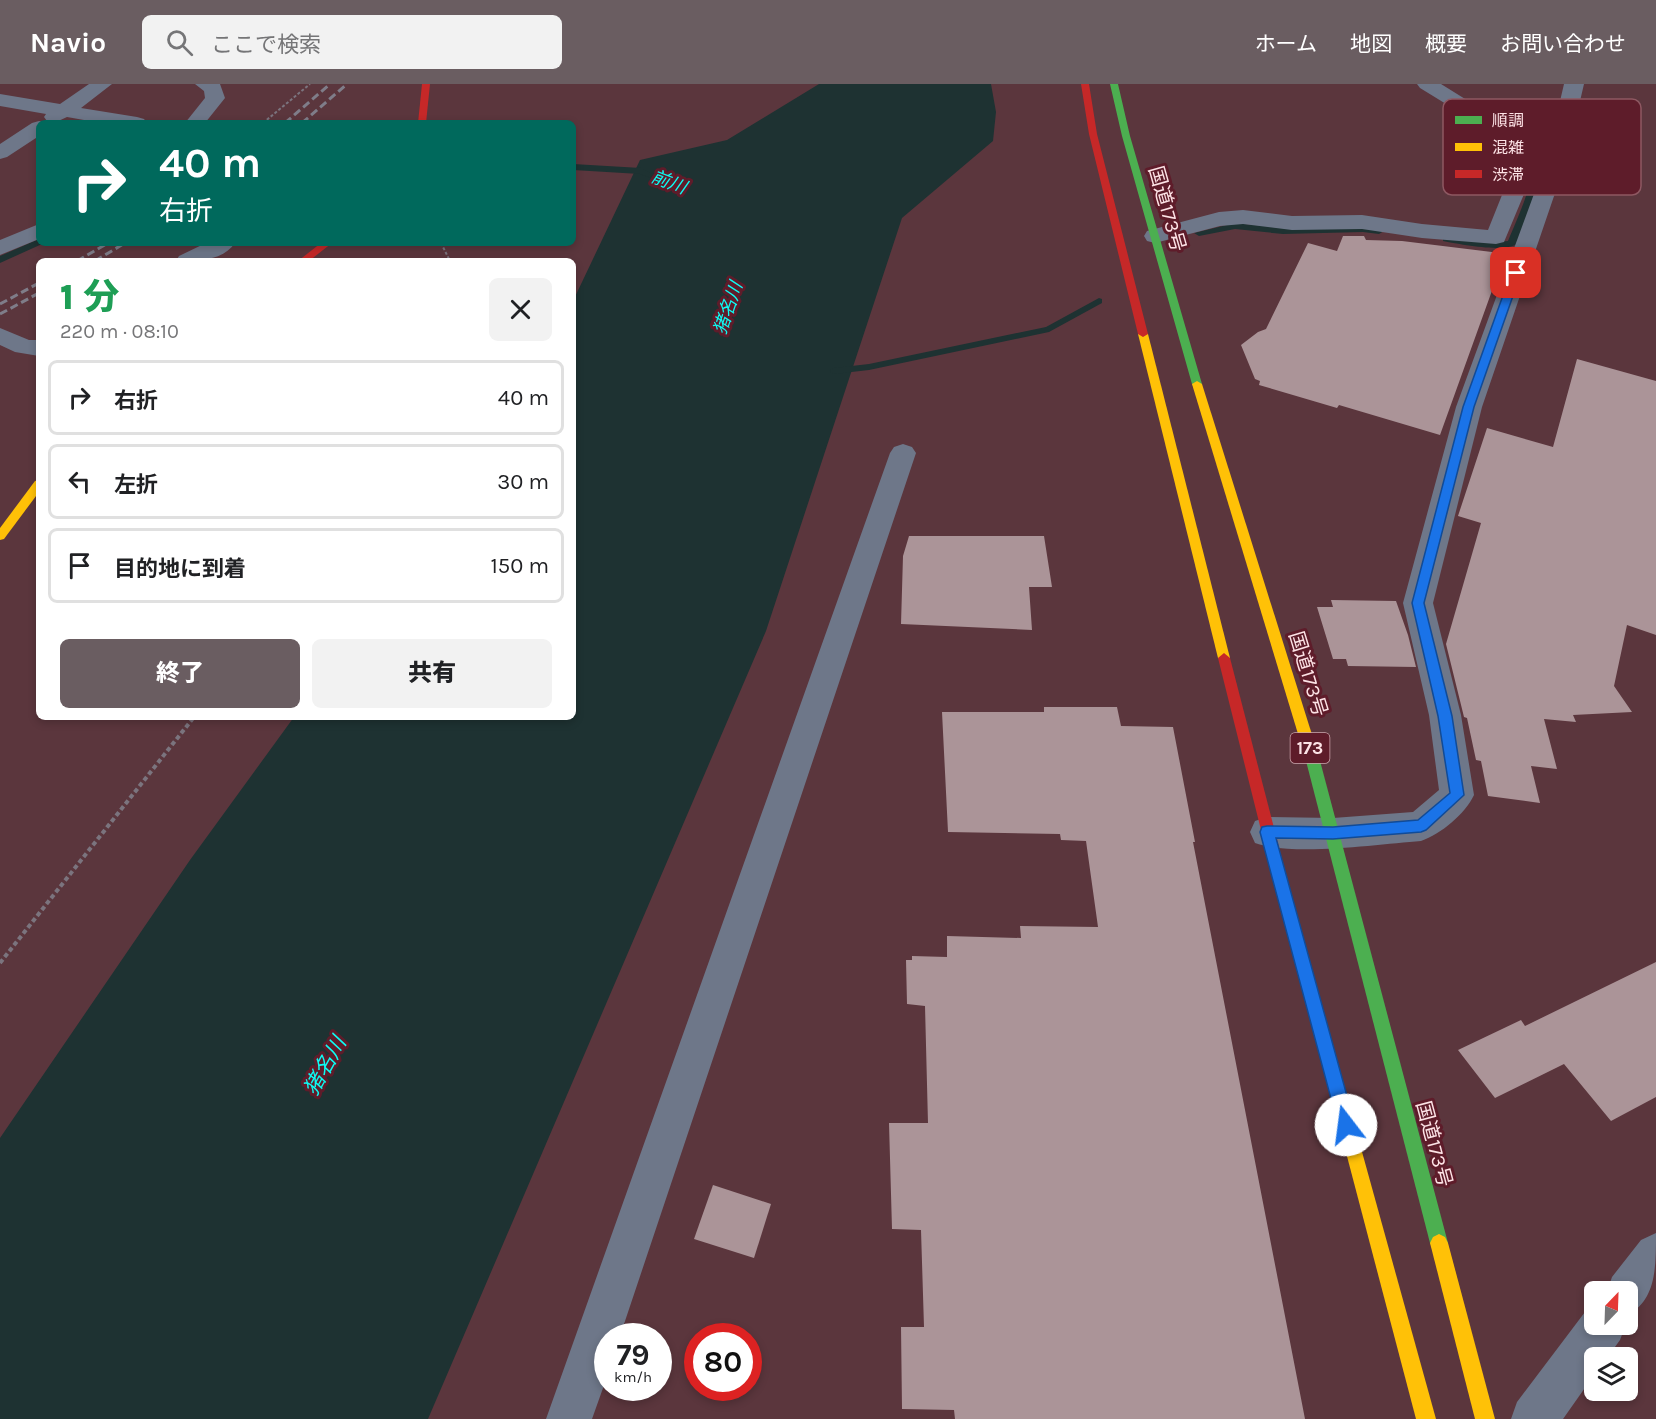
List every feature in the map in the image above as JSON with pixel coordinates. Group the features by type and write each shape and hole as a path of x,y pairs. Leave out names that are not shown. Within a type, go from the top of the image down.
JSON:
{"main road":[{"path":"422,120 426,84"},
{"path":"1085,84 1093,135 1267,832 1425,1419"},
{"name":"国道173号","path":"1114,84 1198,387 1313,759 1485,1419"},
{"path":"307,258 323,246"},
{"path":"0,536 36,488"}],"street":[{"path":"49,120 102,84"},
{"path":"197,120 215,98 213,87 205,84"},
{"path":"1427,84 1451,99"},
{"path":"1570,99 1574,84"},
{"path":"0,91 8,93 0,98"},
{"path":"0,98 118,120"},
{"path":"0,153 36,129"},
{"path":"1155,236 1219,219 1243,217 1292,223 1362,222 1422,231 1496,237 1513,195"},
{"path":"1267,832 1333,833 1421,826 1457,795 1445,716 1418,603 1469,407 1544,195"},
{"path":"0,248 36,232"},
{"path":"193,258 218,246"},
{"path":"0,335 24,347 36,348"},
{"path":"569,1419 903,453"},
{"path":"1637,1281 1656,1255"},
{"path":"1534,1419 1596,1335"}],"path":[{"path":"267,120 310,84"},
{"path":"0,963 192,720"}],"water":[{"name":"猪名川","path":"819,84 991,84 996,112 993,141 902,218 766,631 428,1419 0,1419 0,1138 190,860 292,720 576,720 576,295 640,160 727,140"}],"building":[{"path":"1343,236 1364,236 1366,240 1402,241 1500,253 1492,272 1498,274 1440,435 1339,405 1337,408 1259,385 1260,381 1255,379 1241,345 1266,329 1308,243 1337,251"},
{"path":"1577,359 1656,381 1656,635 1627,625 1614,686 1632,712 1573,715 1576,722 1544,719 1557,769 1531,766 1540,803 1488,796 1481,761 1476,760 1467,718 1464,717 1446,644 1481,523 1458,516 1487,428 1553,447"},
{"path":"909,536 1044,536 1052,587 1029,587 1032,630 901,624 903,556"},
{"path":"1331,600 1396,601 1416,667 1348,666 1346,659 1333,659 1317,607 1333,607"},
{"path":"1044,707 1117,707 1121,726 1173,727 1195,842 1193,842 1305,1419 955,1419 954,1410 902,1409 901,1327 924,1327 921,1230 892,1229 889,1123 928,1123 925,1006 907,1004 906,960 912,960 912,956 947,957 947,936 1021,938 1020,926 1098,927 1086,841 1061,840 1060,834 948,832 942,712 1044,712"},
{"path":"1656,962 1656,1097 1611,1121 1564,1064 1495,1098 1458,1050 1521,1020 1525,1026"},
{"path":"713,1185 771,1204 754,1258 694,1239"}],"waterway":[{"name":"前川","path":"576,167 641,171 651,175"},
{"path":"1446,239 1496,245 1512,244 1529,195"},
{"path":"1199,233 1235,226 1283,231 1363,229 1379,231"},
{"name":"前川","path":"0,260 36,243"},
{"path":"834,371 869,367 1049,329 1099,301"}],"railway":[{"path":"288,120 330,84"},
{"path":"305,120 347,84"},
{"path":"82,258 103,246"},
{"path":"100,258 120,246"},
{"path":"0,304 36,285"},
{"path":"0,314 36,295"}],"traffic: fast":[{"path":"1114,84 1126,136 1197,384"},
{"path":"1312,757 1439,1243"},
{"path":"1280,878 1351,1141"}],"traffic: slow":[{"path":"1143,334 1224,658"},
{"path":"1197,384 1312,757"},
{"path":"0,536 36,488"},
{"path":"1351,1141 1426,1419"},
{"path":"1439,1243 1485,1419"}],"traffic: jam":[{"path":"422,120 426,84"},
{"path":"1085,84 1093,134 1143,334"},
{"path":"307,258 323,246"},
{"path":"1224,658 1280,878"}],"route":[{"path":"1346,1125 1267,832 1333,833 1421,826 1457,795 1445,716 1418,603 1469,407 1516,273"}]}
